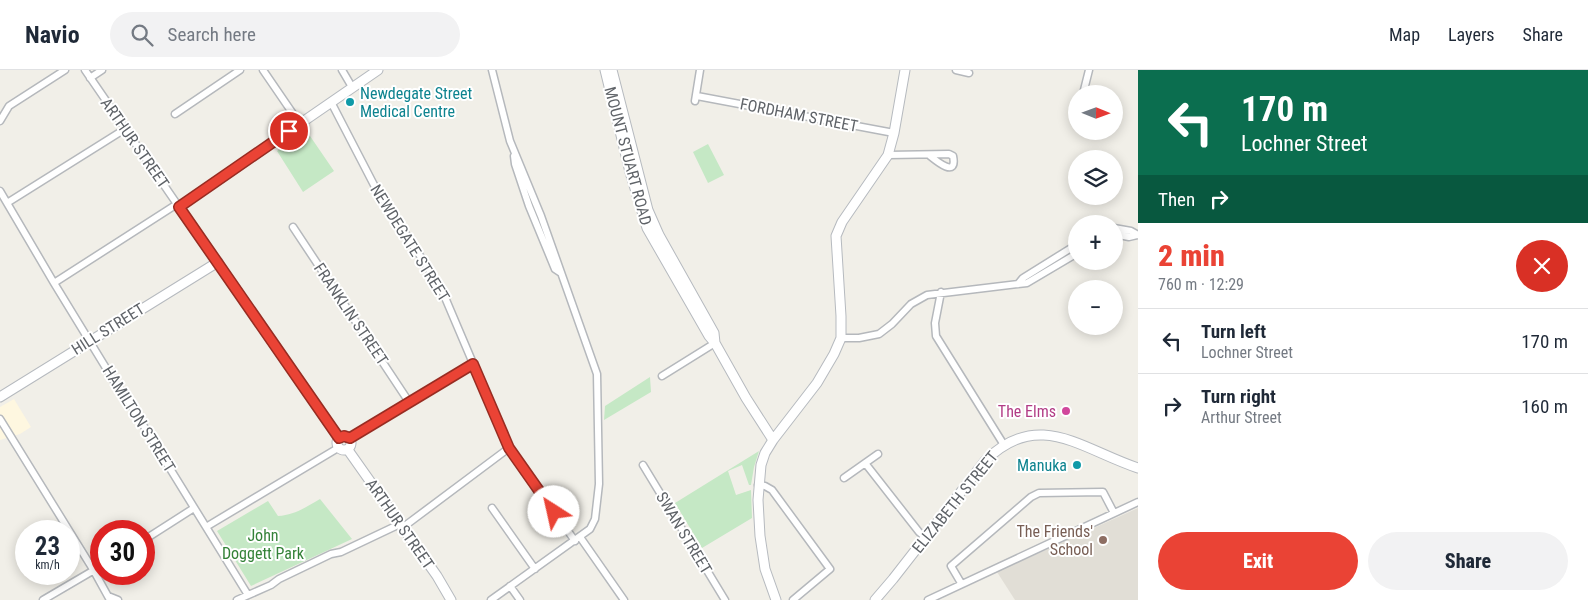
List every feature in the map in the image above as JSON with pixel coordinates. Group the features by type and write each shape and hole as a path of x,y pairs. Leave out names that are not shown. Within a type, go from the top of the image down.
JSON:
{"street":[{"path":"0,121 8,106 65,70"},
{"name":"ARTHUR STREET","path":"85,70 339,438"},
{"path":"90,78 102,70"},
{"path":"175,114 240,70"},
{"path":"263,70 300,124"},
{"path":"342,70 352,87"},
{"path":"54,283 178,205 378,70"},
{"path":"491,600 590,529 598,502 599,484 597,374 541,216 514,151 492,70"},
{"name":"MOUNT STUART ROAD","path":"605,70 647,228 709,336 773,440"},
{"name":"MOUNT STUART ROAD","path":"612,70 648,210 659,235 714,333 715,344"},
{"name":"FORDHAM STREET","path":"700,70 699,98 894,133"},
{"path":"776,600 763,554 759,520 758,485 761,465 765,453 773,440 817,383 841,338 836,243 838,229 888,155 894,133 905,70"},
{"path":"956,70 970,73"},
{"path":"1085,85 1089,70"},
{"name":"NEWDEGATE STREET","path":"331,102 374,185 441,288 509,448 624,600"},
{"path":"7,203 125,129"},
{"path":"888,155 929,154"},
{"name":"HAMILTON STREET","path":"0,191 54,283 248,595"},
{"name":"FRANKLIN STREET","path":"293,227 409,402"},
{"path":"1123,230 1132,231 1138,235"},
{"path":"1123,236 1130,237 1138,235"},
{"path":"1018,284 1023,278 1068,250"},
{"path":"841,338 859,338 879,334 916,300 927,295 1027,283 1068,259"},
{"name":"HILL STREET","path":"0,397 218,262"},
{"path":"941,292 935,323 936,336 1004,445"},
{"path":"662,376 715,344"},
{"path":"338,448 339,438 344,436 350,438 473,364"},
{"path":"0,419 90,564"},
{"name":"ELIZABETH STREET","path":"875,600 976,472 1004,445 1026,436 1048,435 1083,444 1138,468"},
{"path":"338,448 344,451 348,450 352,444 350,438"},
{"path":"206,527 338,448"},
{"path":"237,600 331,554 341,552 401,526 509,448"},
{"name":"ARTHUR STREET","path":"348,450 437,576 451,600"},
{"path":"844,478 878,454"},
{"path":"865,463 919,532 926,537"},
{"name":"SWAN STREET","path":"643,465 725,600"},
{"path":"758,485 772,490 830,568 793,600"},
{"path":"961,583 951,566 1031,497 1039,493 1103,492 1114,512"},
{"path":"928,600 1138,502"},
{"path":"155,533 194,508"},
{"path":"492,508 535,569"},
{"path":"42,600 90,572"},
{"path":"102,585 109,598 118,600"},
{"path":"510,586 520,600"}],"shaded area":[{"path":"14,399 31,427 20,434 0,440 0,407"},
{"name":"The Friends' School","path":"1138,508 1138,600 1015,600 997,572"}],"green space":[{"path":"310,136 334,171 303,192 277,151 292,141 296,144"},
{"path":"708,144 724,175 708,183 693,152"},
{"path":"650,377 651,392 604,420 605,406"},
{"path":"759,451 751,485 749,485 742,465 728,471 736,495 751,490 752,518 702,548 675,503"},
{"name":"John Doggett Park","path":"320,499 352,539 251,586 217,531 268,501 278,516 305,508"}],"place":[{"name":"Newdegate Street Medical Centre","path":"350,102"},
{"name":"The Elms","path":"1066,411"},
{"name":"Manuka","path":"1077,465"},
{"name":"The Friends' School","path":"1103,540"}],"route":[{"path":"289,131 179,207 339,438 344,436 350,438 473,364 509,448 554,512"}]}
